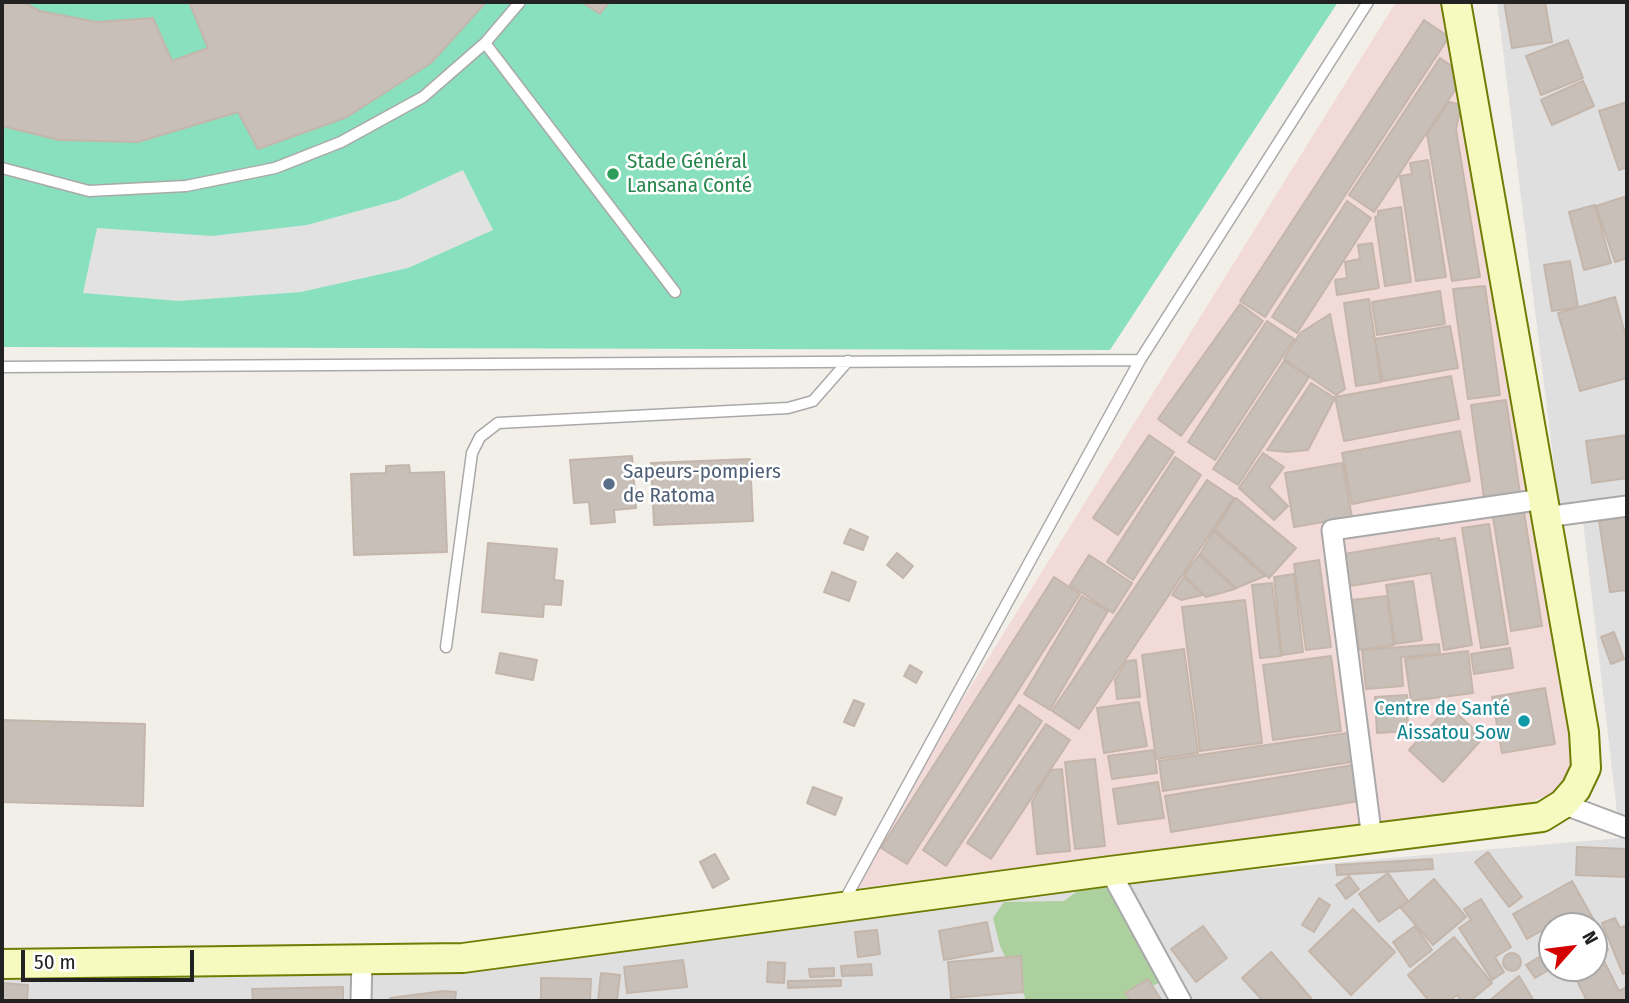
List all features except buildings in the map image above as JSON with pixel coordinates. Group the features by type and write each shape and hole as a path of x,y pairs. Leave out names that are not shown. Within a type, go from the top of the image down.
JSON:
{"street":[{"path":"2,964 463,958 1111,871 1542,817 1563,804 1576,789 1586,768 1584,732 1456,2"},
{"path":"1372,839 1332,530 1545,508 1627,506"},
{"path":"1563,804 1627,828"},
{"path":"1111,871 1181,1001"},
{"path":"361,1001 362,959"}],"lane":[{"path":"2,169 89,191 186,186 275,168 341,142 423,97 485,43 520,2"},
{"path":"841,907 1140,360 1368,2"},
{"path":"485,43 675,292"},
{"path":"2,367 1140,360"},
{"path":"446,647 472,453 480,437 498,423 788,408 813,401 848,361"}],"shaded area":[{"path":"1396,2 1449,2 1573,759 1561,790 1527,803 844,890"},
{"path":"1497,2 1627,2 1627,497 1559,506"},
{"path":"463,170 493,230 408,268 301,292 179,301 83,293 97,228 212,236 307,225 398,200"},
{"path":"1627,511 1627,1001 2,1001 2,956 477,952 850,905 1620,838 1583,521"}],"green space":[{"name":"Stade Général Lansana Conté","path":"2,2 1338,2 1110,350 2,347"},
{"path":"1087,884 1127,893 1168,978 1139,993 1133,1001 1024,1001 1025,997 1000,946 993,918 1004,902 1064,901"}],"place":[{"name":"Stade Général Lansana Conté","path":"613,174"},
{"name":"Sapeurs-pompiers de Ratoma","path":"609,484"},
{"name":"Centre de Santé Aissatou Sow","path":"1524,721"}]}
